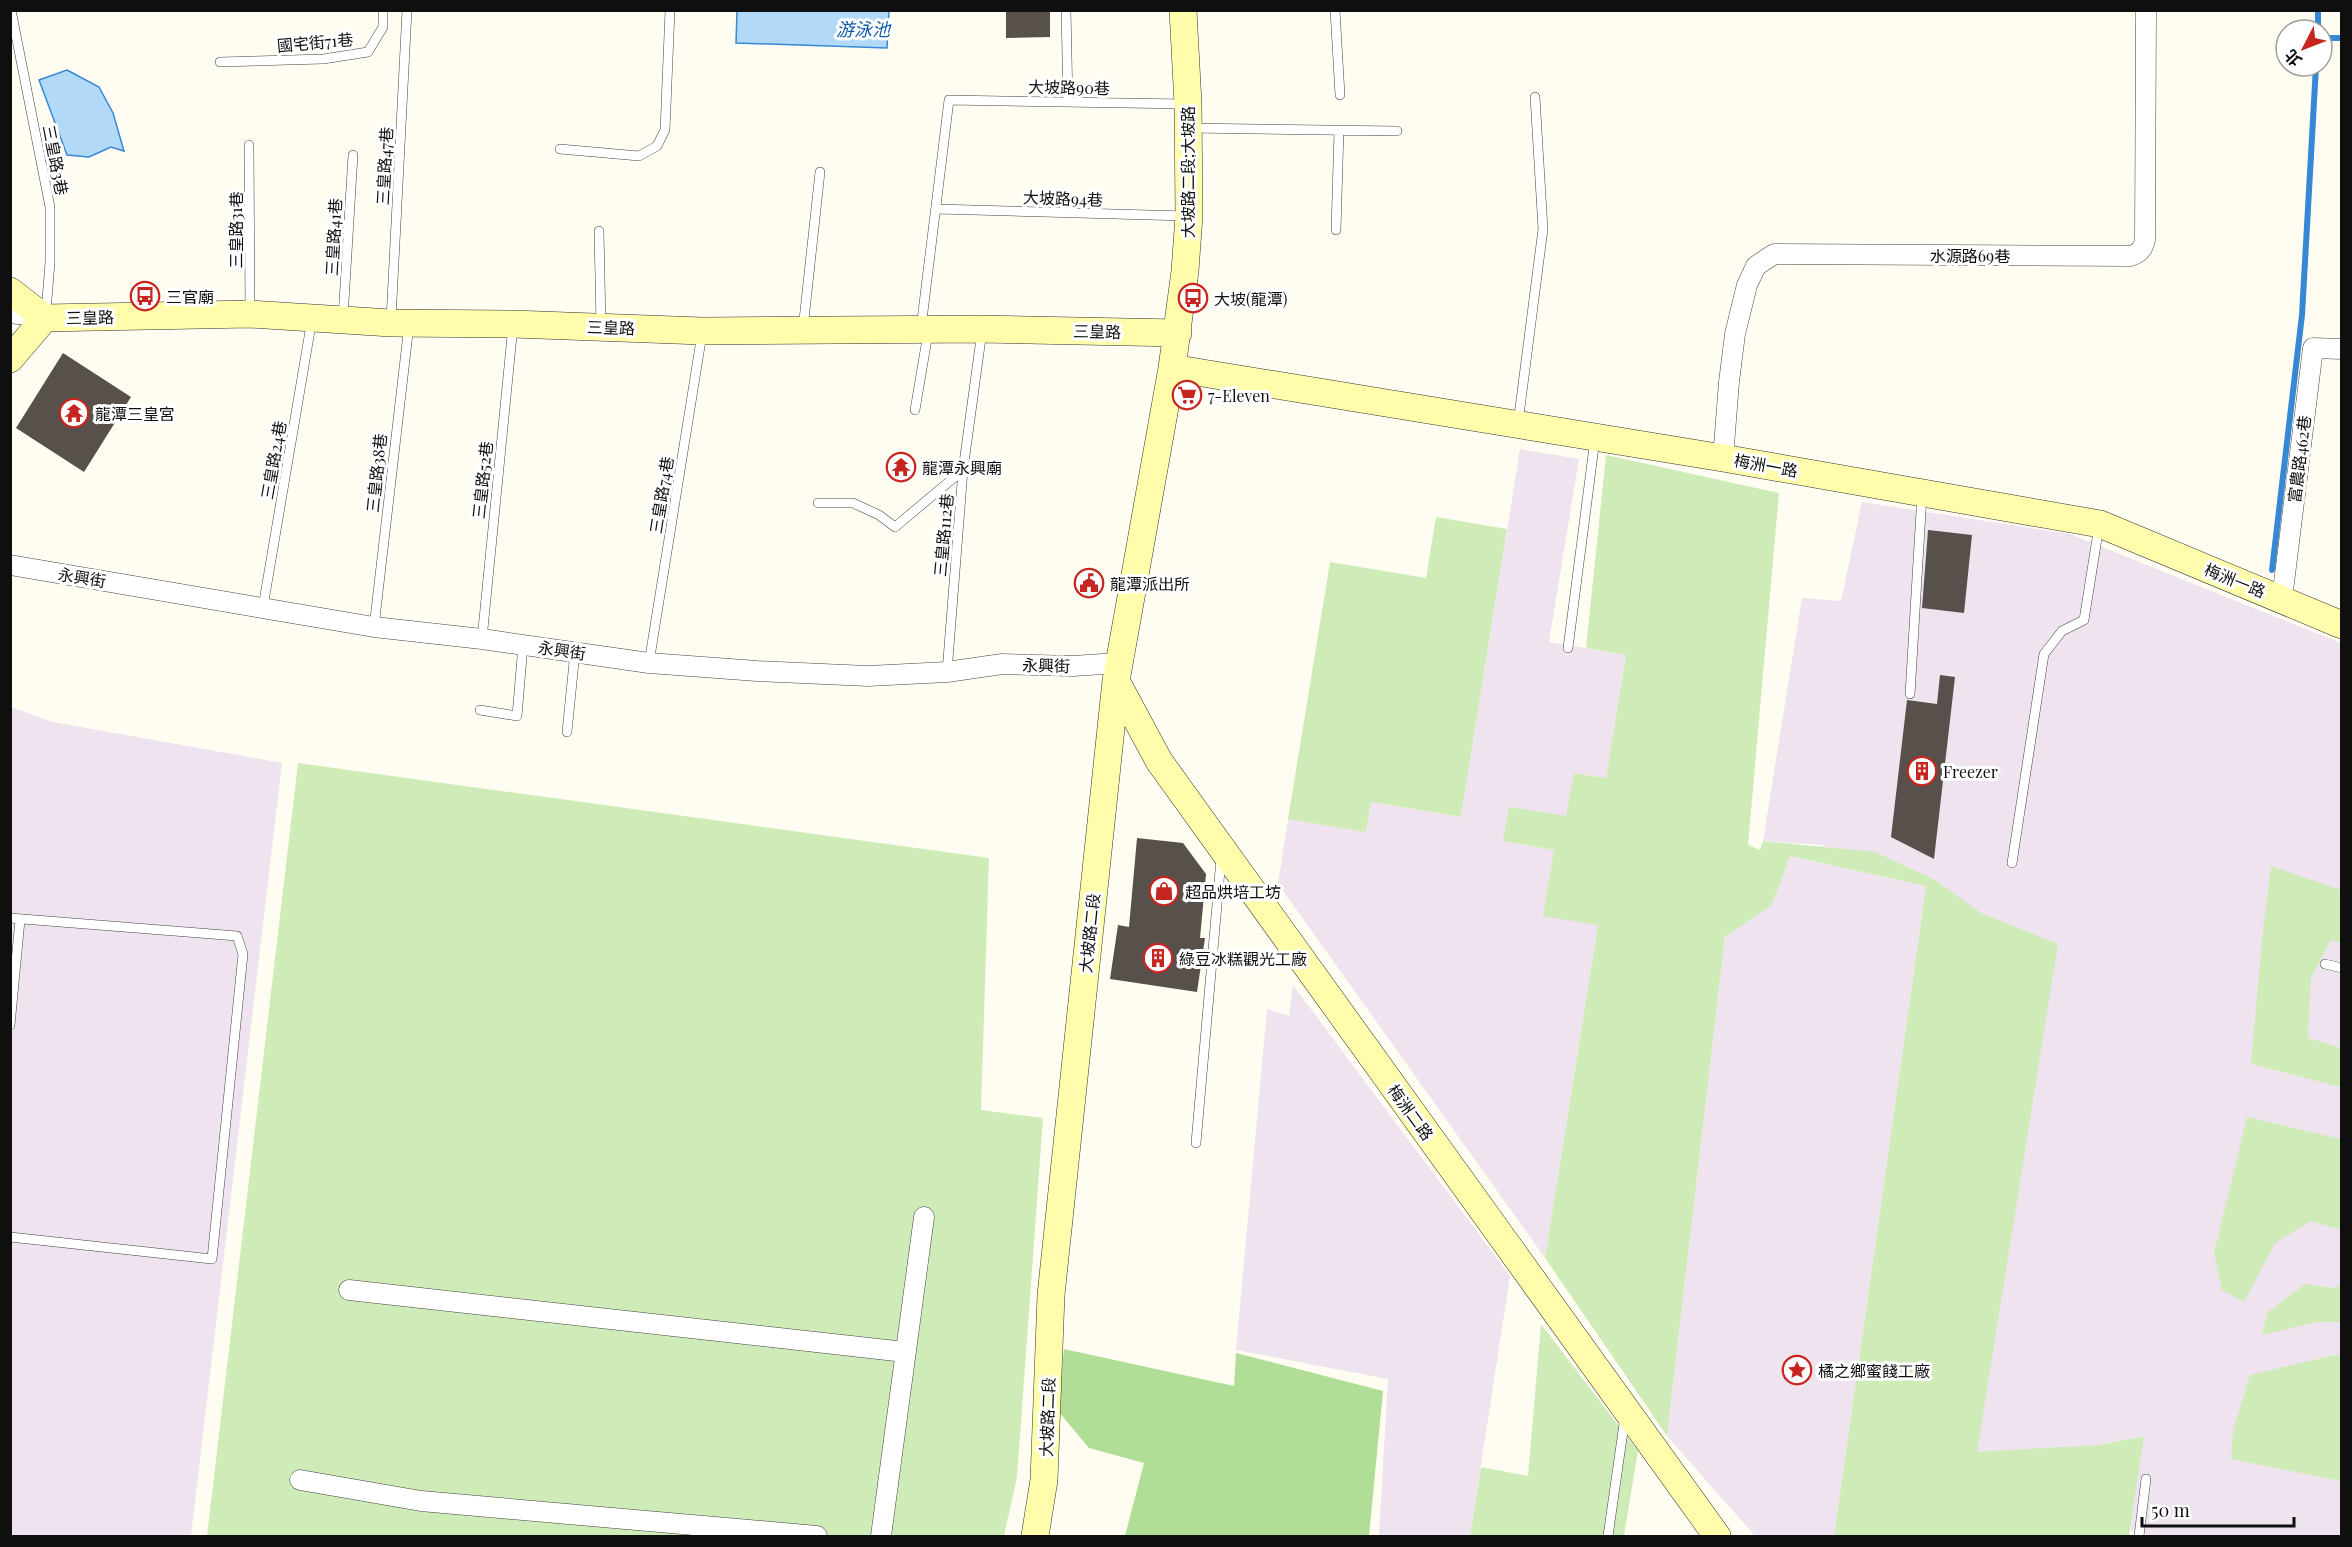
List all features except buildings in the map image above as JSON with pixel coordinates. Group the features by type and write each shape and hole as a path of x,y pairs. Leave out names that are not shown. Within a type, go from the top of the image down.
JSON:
{"street":[{"name":"大坡路二段;大坡路","path":"1178,333 1188,216 1188,116 1182,10"},
{"name":"水源路69巷","path":"1724,458 1735,334 1747,285 1756,266 1774,254 2130,256 2143,248 2145,240 2146,10"},
{"path":"10,291 45,318"},
{"path":"10,313 45,318"},
{"name":"三皇路","path":"45,318 250,314 400,323 513,324 702,331 982,329 1178,333"},
{"path":"10,359 45,318"},
{"name":"大坡路二段","path":"1035,1536 1044,1480 1051,1295 1117,672 1178,333"},
{"name":"富農路462巷","path":"2282,599 2313,348 2342,349"},
{"name":"梅洲一路","path":"1172,368 1724,458 2100,524 2342,625"},
{"name":"永興街","path":"10,566 374,627 482,639 649,663 868,676 946,672 1002,664 1073,666 1117,672"},
{"name":"梅洲二路","path":"1117,672 1159,761 1717,1536"},
{"path":"881,1536 924,1217"},
{"path":"349,1290 905,1352"},
{"path":"300,1480 421,1501 817,1536"}],"lane":[{"name":"三皇路3巷","path":"11,10 50,207 50,262 45,318"},
{"name":"國宅街71巷","path":"220,62 323,59 368,52 382,27 383,10"},
{"name":"三皇路47巷","path":"400,323 407,10"},
{"path":"561,149 639,156 657,146 665,130 670,10"},
{"path":"1066,10 1068,102"},
{"path":"1335,10 1340,95"},
{"path":"1518,424 1543,229 1535,98"},
{"name":"大坡路90巷","path":"937,210 949,100 1068,102 1339,130 1397,131"},
{"path":"1336,230 1339,130"},
{"name":"三皇路31巷","path":"249,145 250,314"},
{"name":"三皇路41巷","path":"343,320 353,155"},
{"path":"802,331 820,172"},
{"path":"915,410 937,210"},
{"name":"大坡路94巷","path":"937,210 1188,216"},
{"path":"599,231 601,327"},
{"name":"三皇路24巷","path":"263,607 312,318"},
{"name":"三皇路38巷","path":"374,627 400,323"},
{"name":"三皇路52巷","path":"482,639 513,324"},
{"name":"三皇路112巷","path":"946,672 963,470 982,329"},
{"name":"三皇路74巷","path":"649,663 702,331"},
{"path":"1568,648 1595,437"},
{"path":"818,503 854,503 879,515 895,527 963,470"},
{"path":"1910,694 1922,493"},
{"path":"2012,863 2044,654 2062,630 2084,620 2100,524"},
{"path":"480,711 517,716 523,645"},
{"path":"567,732 575,652"},
{"path":"1196,1143 1221,850"},
{"path":"10,1025 15,919 237,936 243,954 212,1259 10,1237"},
{"path":"2325,964 2342,968"},
{"path":"1608,1536 1626,1408"},
{"path":"2139,1536 2146,1479"}],"shaded area":[{"path":"1520,449 1579,459 1549,642 1626,655 1606,778 1574,773 1567,817 1503,841 1554,850 1598,925 1545,1258 1278,884 1288,819 1366,832 1371,802 1461,817"},
{"path":"1862,502 2070,534 2341,643 2341,1536 2152,1536 2130,1530 2143,1436 2099,1445 1977,1453 1977,911 1935,880 1821,845 1763,841 1802,598 1841,601"},
{"path":"11,707 53,722 282,763 191,1536 11,1536"},
{"path":"1790,856 1926,886 1834,1536 1755,1536 1667,1436 1725,937 1772,905"},
{"path":"1293,985 1510,1276 1470,1536 1379,1536 1388,1379 1236,1350 1267,1009 1289,1016"}],"green space":[{"path":"1606,455 1779,493 1748,845 1760,850 1763,841 1875,852 1935,880 1981,913 2058,944 1977,1452 2099,1445 2144,1436 2129,1536 1834,1536 1926,886 1790,856 1772,905 1725,937 1667,1436 1545,1258 1598,925 1543,916 1554,850 1503,841 1509,807 1566,816 1574,773 1606,778 1626,655 1586,648"},
{"path":"1436,517 1507,529 1461,817 1371,802 1366,832 1288,819 1330,562 1426,578"},
{"path":"298,763 989,858 981,1110 1043,1118 1017,1477 1004,1536 207,1536"},
{"path":"2271,866 2341,890 2341,943 2331,940 2311,978 2308,1038 2341,1048 2341,1087 2251,1064"},
{"path":"2247,1117 2341,1139 2342,1230 2311,1221 2275,1243 2244,1302 2222,1290 2214,1253"},
{"path":"2305,1284 2334,1288 2341,1285 2341,1322 2317,1322 2262,1335 2267,1313"},
{"path":"1541,1324 1638,1451 1624,1536 1470,1536 1481,1467 1528,1476"},
{"path":"1064,1349 1234,1386 1236,1353 1383,1391 1369,1536 1125,1536 1144,1463 1089,1448 1058,1411"},
{"path":"2341,1355 2341,1481 2231,1459 2233,1431 2250,1375"}],"water":[{"name":"游泳池","path":"737,11 889,11 887,48 736,43"},
{"path":"67,70 99,87 113,113 124,151 111,147 89,157 67,155 39,80"}],"waterway":[{"path":"2318,10 2318,18"},
{"path":"2334,38 2342,38"},
{"path":"2272,570 2302,315 2315,78"}],"place":[{"name":"三官廟","path":"145,296"},
{"name":"大坡(龍潭)","path":"1193,298"},
{"name":"7-Eleven","path":"1187,395"},
{"name":"龍潭三皇宮","path":"74,413"},
{"name":"龍潭永興廟","path":"901,467"},
{"name":"龍潭派出所","path":"1089,583"},
{"name":"Freezer","path":"1922,771"},
{"name":"超品烘培工坊","path":"1164,891"},
{"name":"綠豆冰糕觀光工廠","path":"1158,958"},
{"name":"橘之鄉蜜餞工廠","path":"1797,1370"}]}
